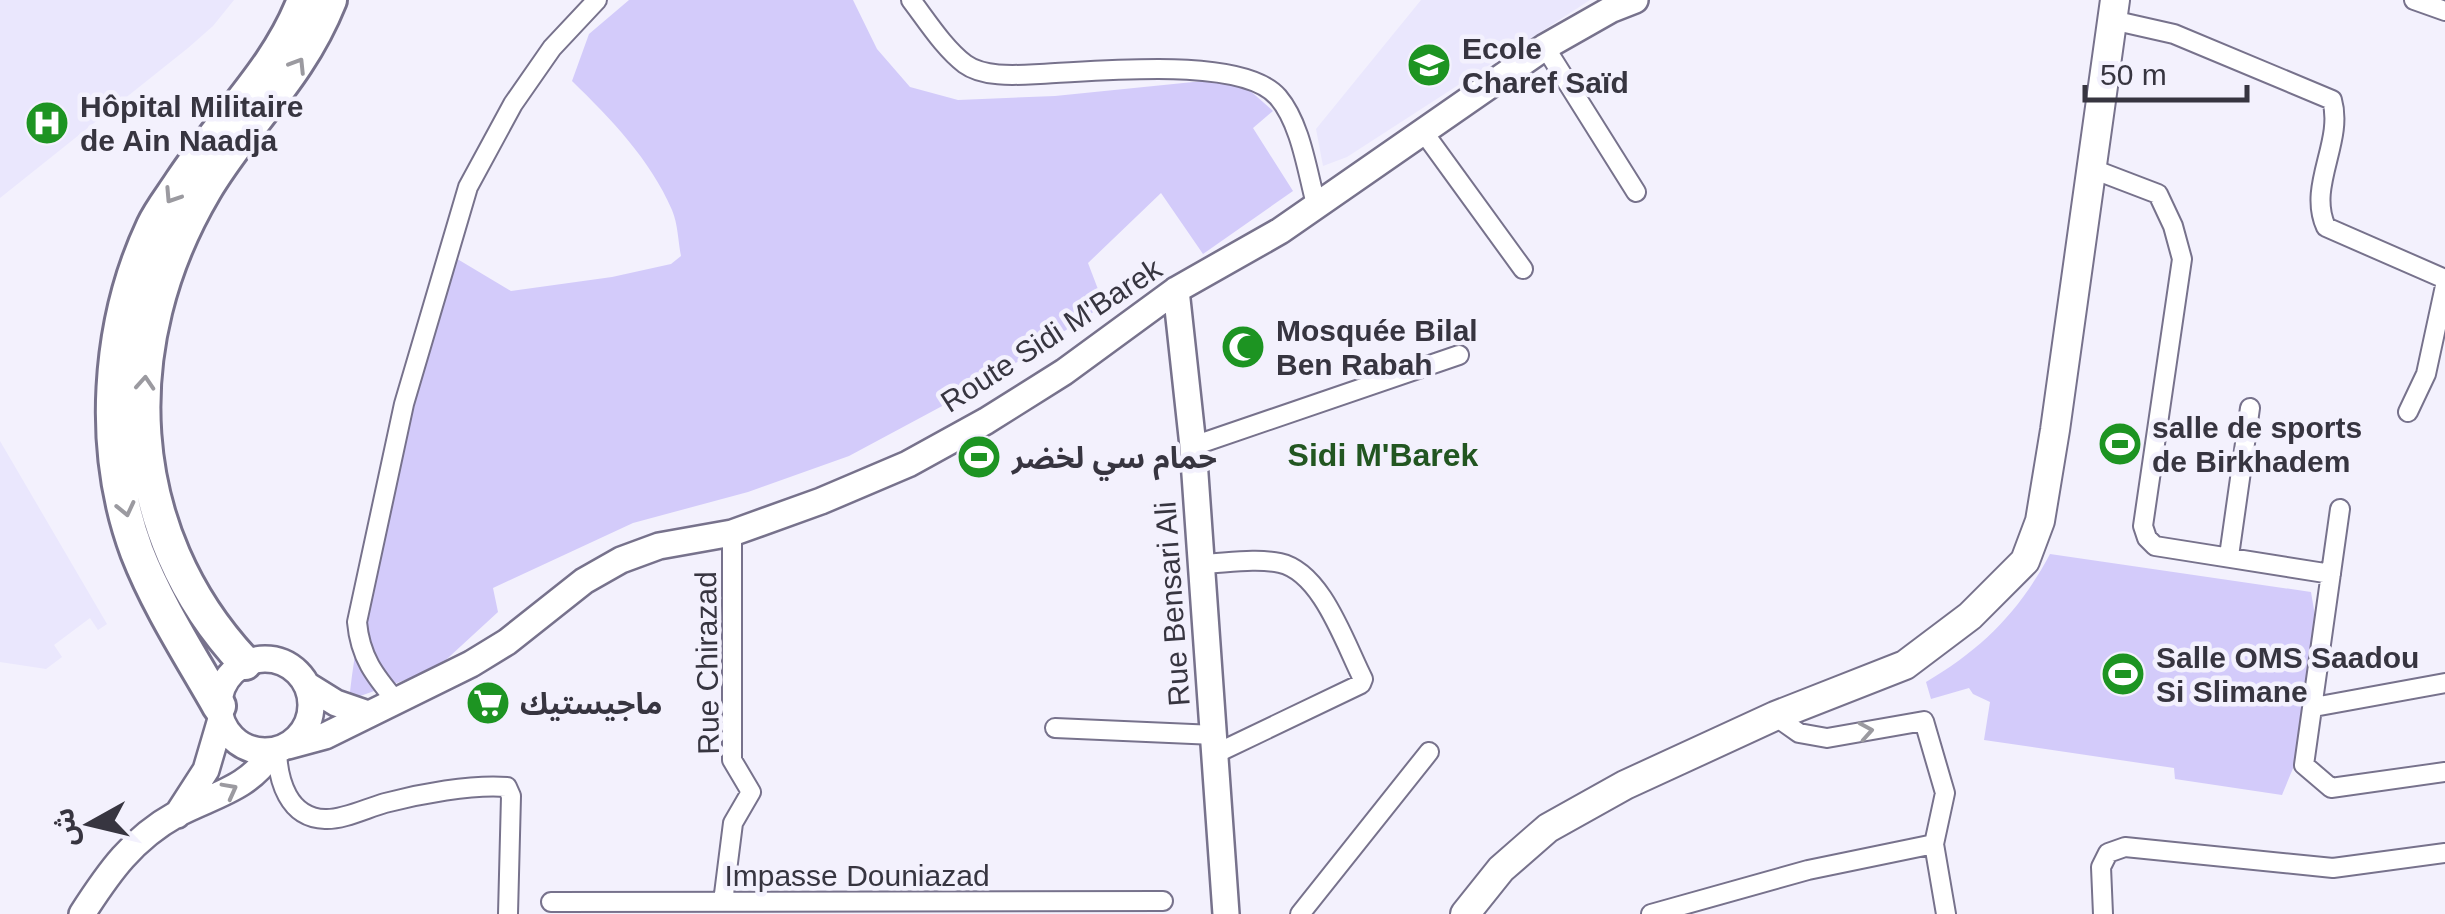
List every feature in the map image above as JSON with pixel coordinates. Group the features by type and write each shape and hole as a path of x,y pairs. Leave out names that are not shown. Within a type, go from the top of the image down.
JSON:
{"highway":[{"path":"220,712 164,610 136,549 114,442 116,368 128,294 153,224 212,137 272,60 304,0"},
{"path":"245,663 206,619 163,534 145,445 149,341 166,274 192,214 226,160 305,55 330,0"}],"main road":[{"name":"Route Sidi M'Barek","path":"82,914 115,863 177,814 238,787 279,749 324,736 472,664 507,642 584,581 621,560 659,546 732,533 908,464 1064,372 1176,290 1280,231 1544,47 1619,3"},
{"path":"1465,914 1501,869 1548,828 1625,785 1775,716 1904,665 1970,616 2025,561 2040,521 2046,484 2114,10"},
{"name":"Rue Bensari Ali","path":"1176,290 1193,446 1226,914"},
{"path":"307,685 311,713 306,727 279,749 246,748 235,741 220,712 226,681 245,663 273,659 299,673 307,685 336,703 368,714"},
{"name":"Route Sidi M'Barek","path":"177,814 206,770 220,712"}],"street":[{"path":"396,701 362,654 357,622 404,404 468,187 513,104 552,48 598,0"},
{"path":"911,0 967,66 988,72 1011,76 1118,70 1227,72 1256,80 1276,94 1286,109 1300,143 1316,204"},
{"path":"2414,0 2445,11"},
{"path":"2114,10 2332,100 2336,114 2319,198 2326,228 2445,283 2426,374 2408,412"},
{"path":"1544,47 1636,192"},
{"path":"1422,130 1523,269"},
{"path":"2090,168 2158,194 2182,259 2143,526 2147,538 2155,546 2331,574"},
{"path":"1193,446 1460,356"},
{"path":"2229,556 2250,408"},
{"path":"2340,509 2304,765 2332,788 2445,772"},
{"name":"Rue Chirazad","path":"724,902 732,823 751,792 732,760 732,533"},
{"path":"1055,728 1216,744 1361,684 1364,679 1315,585 1299,570 1278,562 1202,564"},
{"path":"2314,707 2445,682"},
{"path":"1775,716 1799,733 1828,738 1924,721 1945,793 1934,844 1946,914"},
{"path":"279,749 280,780 286,794 306,814 326,820 408,797 507,786 511,796 508,914"},
{"path":"1300,914 1429,752"},
{"path":"1650,914 1808,870 1934,844"},
{"path":"2104,914 2101,866 2108,853 2125,847 2333,868 2445,853"},
{"name":"Impasse Douniazad","path":"551,902 1163,902"}],"shaded area":[{"name":"Hôpital Militaire de Ain Naadja","path":"0,0 234,0 188,48 0,198"},
{"path":"629,0 853,0 877,49 910,87 958,100 1055,96 1213,80 1247,88 1273,111 1253,128 1293,191 1203,254 1161,193 1088,263 1104,305 987,382 849,456 748,492 633,523 493,588 498,612 436,669 349,700 379,532 454,257 511,291 612,277 671,264 681,256 674,215 653,174 615,125 572,81 589,34"},
{"name":"Ecole Charef Saïd","path":"1421,0 1590,0 1347,157 1323,166 1316,129"},
{"path":"0,441 107,624 98,630 90,618 54,645 62,657 46,669 0,662"},
{"name":"Salle OMS Saadou Si Slimane","path":"2050,554 2311,592 2315,616 2296,761 2282,795 2175,779 2174,768 1984,740 1990,702 1969,688 1931,699 1926,682 1965,656 1997,627 2025,594"}],"place":[{"name":"Ecole Charef Saïd","path":"1429,65"},
{"name":"Hôpital Militaire de Ain Naadja","path":"47,123"},
{"name":"Mosquée Bilal Ben Rabah","path":"1243,347"},
{"name":"salle de sports de Birkhadem","path":"2120,444"},
{"name":"حمام سي لخضر","path":"979,457"},
{"name":"Salle OMS Saadou Si Slimane","path":"2123,674"},
{"name":"ماجيستيك","path":"488,703"}],"district":[{"name":"Sidi M'Barek","path":"1383,455"}]}
